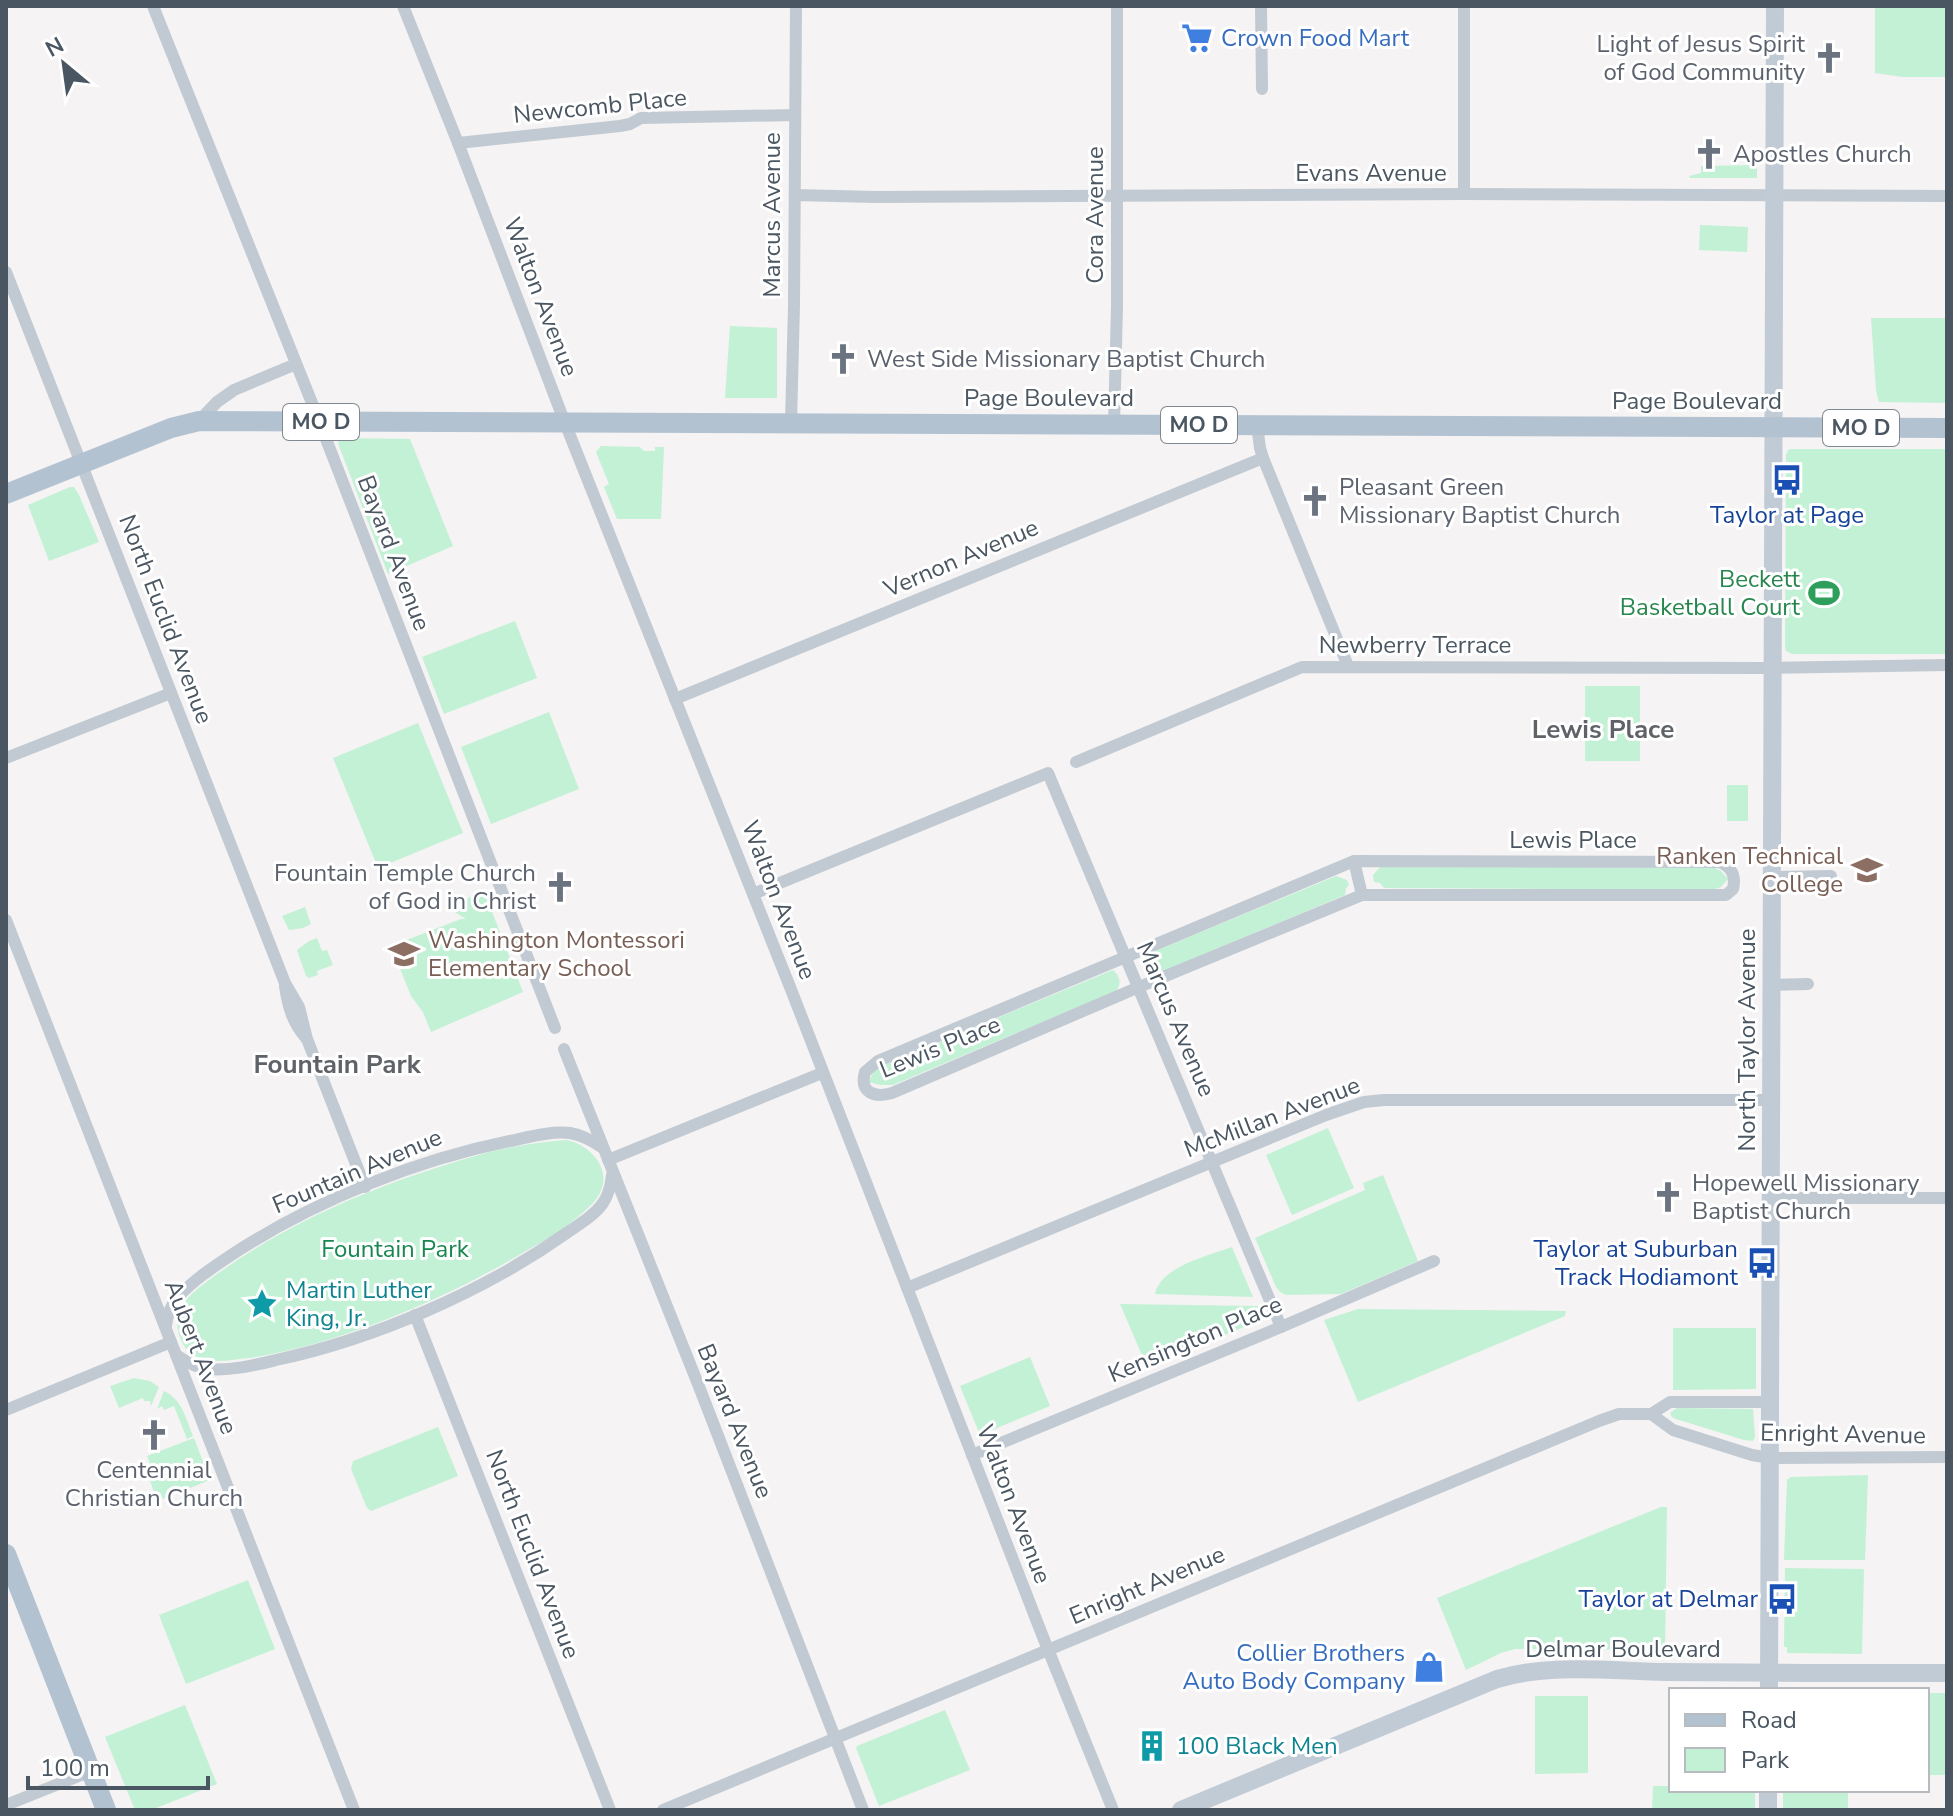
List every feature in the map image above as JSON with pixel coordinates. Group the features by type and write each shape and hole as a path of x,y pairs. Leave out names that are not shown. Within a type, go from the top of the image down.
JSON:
{"main road":[{"name":"Page Boulevard","path":"6,494 184,423 199,421 1947,428"},
{"path":"6,1554 106,1810"}],"street":[{"name":"Bayard Avenue","path":"153,6 555,1028"},
{"name":"Walton Avenue","path":"403,6 1113,1810"},
{"name":"Marcus Avenue","path":"791,423 796,6"},
{"name":"Cora Avenue","path":"1114,425 1117,6"},
{"path":"1261,6 1262,89"},
{"path":"1464,6 1464,194"},
{"name":"North Taylor Avenue","path":"1769,1681 1775,6"},
{"name":"Newcomb Place","path":"458,143 620,126 641,118 795,115"},
{"name":"Evans Avenue","path":"795,195 1947,196"},
{"name":"North Euclid Avenue","path":"6,272 285,983 299,1007 307,1039 365,1187"},
{"name":"Page Boulevard","path":"199,421 234,390 296,364"},
{"path":"1257,425 1263,458 1348,666"},
{"name":"Vernon Avenue","path":"675,699 1263,458"},
{"name":"Newberry Terrace","path":"1076,762 1302,667 1773,668 1947,665"},
{"path":"6,758 171,693"},
{"name":"Marcus Avenue","path":"753,894 1048,773 1281,1327"},
{"path":"1354,861 1362,895"},
{"name":"Lewis Place","path":"1354,861 1719,862 1726,864 1735,880 1733,889 1726,895 1362,895 892,1093 871,1093 864,1083 865,1072 878,1061 1354,861"},
{"path":"1772,877 1831,876"},
{"name":"Aubert Avenue","path":"6,920 354,1810"},
{"path":"1772,985 1808,984"},
{"name":"Bayard Avenue","path":"564,1049 863,1810"},
{"path":"6,1410 174,1348 200,1367 212,1369 257,1364 327,1346 415,1315 520,1264 582,1222 604,1202 609,1191 608,1160 822,1073"},
{"name":"McMillan Avenue","path":"907,1288 1364,1102 1771,1100"},
{"name":"Fountain Avenue","path":"166,1328 167,1316 176,1299 203,1275 282,1225 365,1187 466,1151 556,1133 585,1137 608,1160"},
{"path":"1771,1198 1947,1198"},
{"name":"Kensington Place","path":"972,1455 1434,1261"},
{"name":"North Euclid Avenue","path":"415,1315 610,1810"},
{"name":"Enright Avenue","path":"663,1810 1599,1421 1619,1414 1651,1414 1670,1402 1770,1402"},
{"name":"Enright Avenue","path":"1651,1414 1673,1430 1770,1458 1947,1457"},
{"name":"Delmar Boulevard","path":"1181,1810 1517,1673 1543,1670 1769,1681 1947,1673"},
{"path":"6,1805 91,1771"}],"green space":[{"path":"1875,6 1947,6 1947,77 1903,77 1875,73"},
{"path":"1757,165 1757,178 1689,176 1701,173 1701,166"},
{"path":"1700,225 1748,227 1747,252 1699,250"},
{"path":"1871,318 1947,318 1947,403 1879,402"},
{"path":"730,326 777,328 777,398 725,398"},
{"path":"344,438 410,439 453,546 388,574 339,446 338,441"},
{"path":"601,446 640,447 644,451 664,447 661,519 617,519 604,487 609,484 596,452"},
{"path":"1791,449 1947,449 1947,654 1792,654 1786,651 1786,455"},
{"path":"74,487 79,495 99,542 49,561 28,505"},
{"path":"515,621 537,678 444,714 422,657"},
{"path":"1585,686 1640,686 1640,761 1585,761"},
{"path":"549,712 579,789 491,824 461,747"},
{"path":"418,723 463,833 378,868 333,758"},
{"path":"1727,785 1748,785 1748,821 1727,821"},
{"path":"1381,866 1715,868 1728,879 1721,887 1712,890 1384,888 1374,882 1373,875"},
{"path":"1336,876 1347,880 1349,885 1345,895 1154,975 1149,972 1144,959 1146,955"},
{"path":"484,891 523,992 431,1032 423,1012 411,996 391,946 466,919 453,911 453,905"},
{"path":"305,907 311,924 289,930 282,916"},
{"path":"317,938 322,951 327,950 333,965 309,978 297,950"},
{"path":"1113,970 1119,980 1116,991 893,1085 868,1082 876,1068"},
{"path":"1328,1128 1354,1188 1292,1215 1266,1155"},
{"name":"Fountain Park","path":"567,1140 587,1149 600,1164 603,1183 600,1193 569,1224 494,1269 391,1317 283,1352 212,1361 193,1355 183,1344 178,1331 178,1318 188,1298 220,1272 278,1235 373,1190 439,1167 507,1148"},
{"path":"1383,1175 1418,1261 1341,1294 1286,1295 1280,1292 1255,1238 1365,1190 1363,1183"},
{"path":"1232,1247 1253,1297 1155,1294 1159,1284 1176,1269"},
{"path":"1120,1304 1258,1306 1261,1320 1147,1367"},
{"path":"1358,1309 1566,1311 1565,1316 1358,1402 1324,1320"},
{"path":"1673,1328 1756,1328 1756,1389 1673,1390"},
{"path":"1030,1357 1050,1406 980,1435 960,1386"},
{"path":"134,1378 150,1381 159,1387 151,1406 150,1401 143,1398 119,1408 110,1386"},
{"path":"164,1391 179,1404 193,1436 187,1439 174,1406 157,1409"},
{"path":"1677,1408 1753,1409 1755,1437 1753,1441 1744,1440 1676,1419 1670,1413"},
{"path":"438,1427 458,1476 371,1511 367,1508 351,1469 353,1461"},
{"path":"194,1438 210,1480 157,1501 145,1466 150,1464 147,1456"},
{"path":"1868,1475 1865,1560 1784,1560 1787,1480 1791,1477"},
{"path":"1667,1507 1665,1650 1515,1649 1466,1670 1437,1598"},
{"path":"1785,1568 1864,1569 1862,1654 1787,1653 1787,1647 1784,1647"},
{"path":"248,1580 275,1649 186,1684 159,1615"},
{"path":"1929,1693 1947,1693 1947,1775 1929,1775"},
{"path":"1535,1696 1588,1696 1588,1773 1535,1774"},
{"path":"185,1705 217,1784 151,1810 135,1810 105,1737"},
{"path":"945,1710 970,1770 879,1806 857,1746"},
{"path":"1653,1786 1669,1786 1669,1792 1755,1792 1755,1810 1652,1810"},
{"path":"1783,1792 1848,1792 1848,1810 1783,1810"}],"place":[{"name":"Crown Food Mart","path":"1197,38"},
{"name":"Light of Jesus Spirit of God Community","path":"1829,58"},
{"name":"Apostles Church","path":"1709,154"},
{"name":"West Side Missionary Baptist Church","path":"843,359"},
{"name":"Taylor at Page","path":"1787,480"},
{"name":"Pleasant Green Missionary Baptist Church","path":"1315,501"},
{"name":"Beckett Basketball Court","path":"1824,593"},
{"name":"Ranken Technical College","path":"1867,870"},
{"name":"Fountain Temple Church of God in Christ","path":"560,887"},
{"name":"Washington Montessori Elementary School","path":"404,954"},
{"name":"Hopewell Missionary Baptist Church","path":"1668,1197"},
{"name":"Taylor at Suburban Track Hodiamont","path":"1762,1263"},
{"name":"Martin Luther King, Jr.","path":"262,1304"},
{"name":"Centennial Christian Church","path":"154,1435"},
{"name":"Taylor at Delmar","path":"1782,1599"},
{"name":"Collier Brothers Auto Body Company","path":"1429,1667"},
{"name":"100 Black Men","path":"1152,1746"}],"district":[{"name":"Lewis Place","path":"1603,729"},
{"name":"Fountain Park","path":"337,1064"}]}
